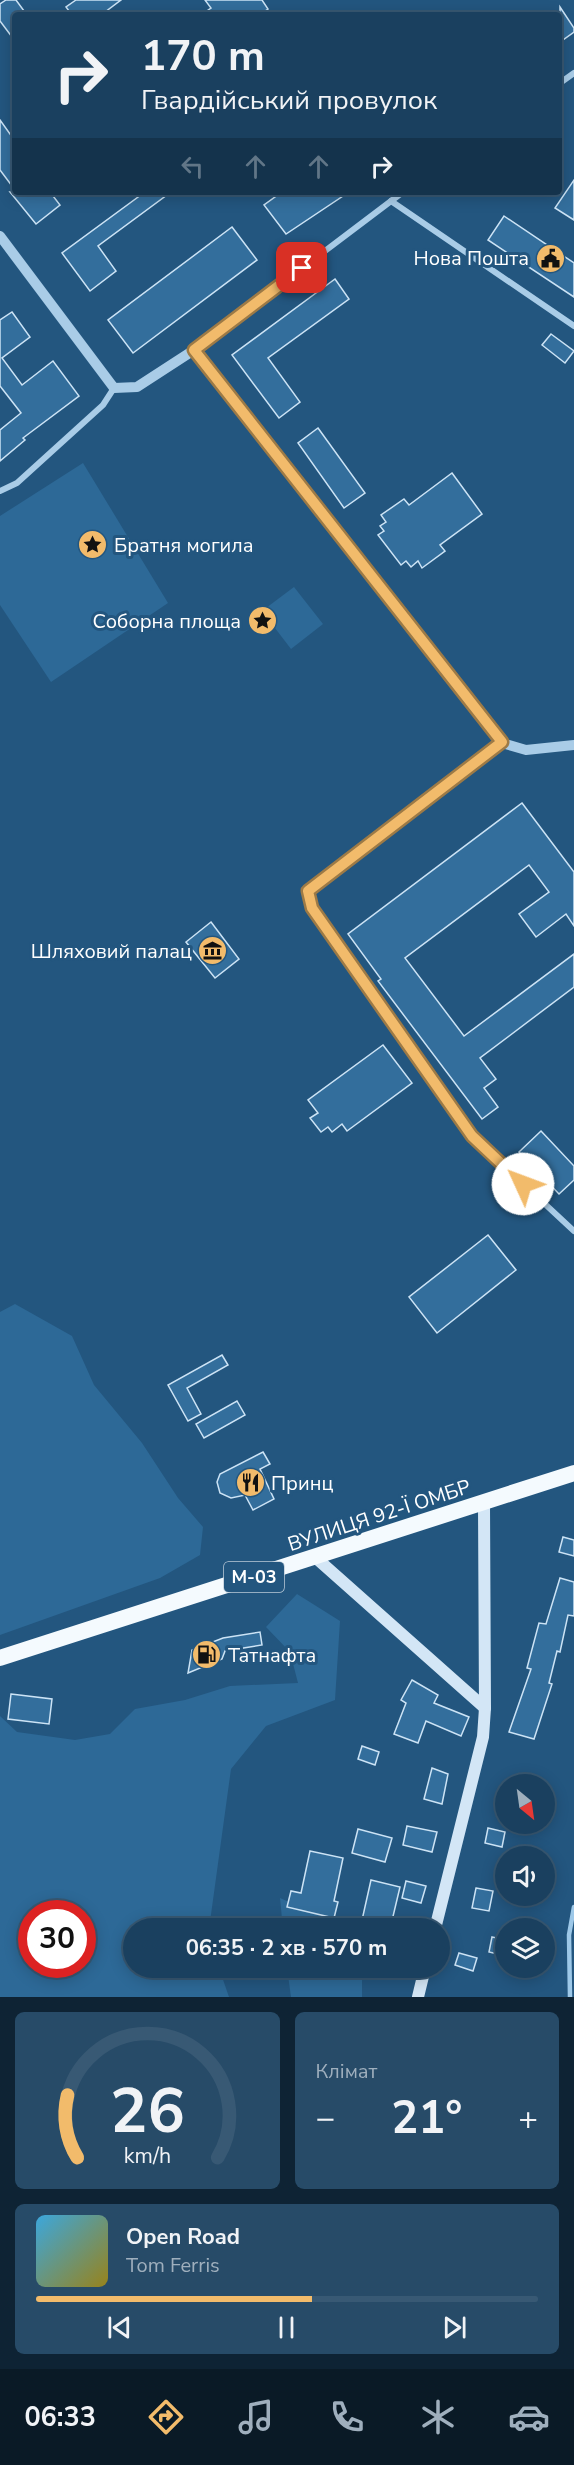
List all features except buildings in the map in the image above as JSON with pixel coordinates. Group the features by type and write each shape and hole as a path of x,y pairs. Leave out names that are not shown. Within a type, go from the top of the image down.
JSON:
{"highway":[{"name":"ВУЛИЦЯ 92-Ї ОМБР","path":"0,1658 484,1504 574,1473"}],"main road":[{"path":"438,1918 483,1737 485,1708 484,1504"},
{"path":"315,1557 485,1708"},
{"path":"418,1997 423,1978"}],"street":[{"path":"114,388 137,387 194,350 399,195"},
{"path":"391,201 574,326"},
{"path":"0,236 114,388"},
{"path":"194,350 502,742 526,750 574,745"},
{"path":"0,491 17,483 103,405 114,388"},
{"path":"502,742 308,891 312,908 472,1136 574,1231"}],"shaded area":[{"path":"83,463 168,603 51,682 0,605 0,516"},
{"path":"294,587 323,624 291,649 262,611"},
{"path":"15,1304 72,1336 94,1385 142,1443 178,1498 203,1527 200,1555 160,1578 0,1635 0,1312"},
{"path":"297,1594 340,1621 335,1700 266,1726 231,1769 211,1918 123,1918 123,1978 222,1978 229,1997 0,1997 0,1716 17,1732 75,1740 110,1734 135,1709 185,1700 230,1686 298,1683 290,1652 266,1627"},
{"path":"280,1898 326,1918 282,1918"},
{"path":"288,1978 362,1978 362,1997 291,1997"}],"waterway":[{"path":"570,1997 569,1935 574,1907"}],"place":[{"name":"Нова Пошта","path":"550,258"},
{"name":"Братня могила","path":"93,545"},
{"name":"Соборна площа","path":"262,621"},
{"name":"Шляховий палац","path":"213,951"},
{"name":"Принц","path":"250,1483"},
{"name":"Татнафта","path":"207,1655"}],"route":[{"path":"302,268 194,350 502,742 308,891 312,908 472,1136 523,1184"}]}
